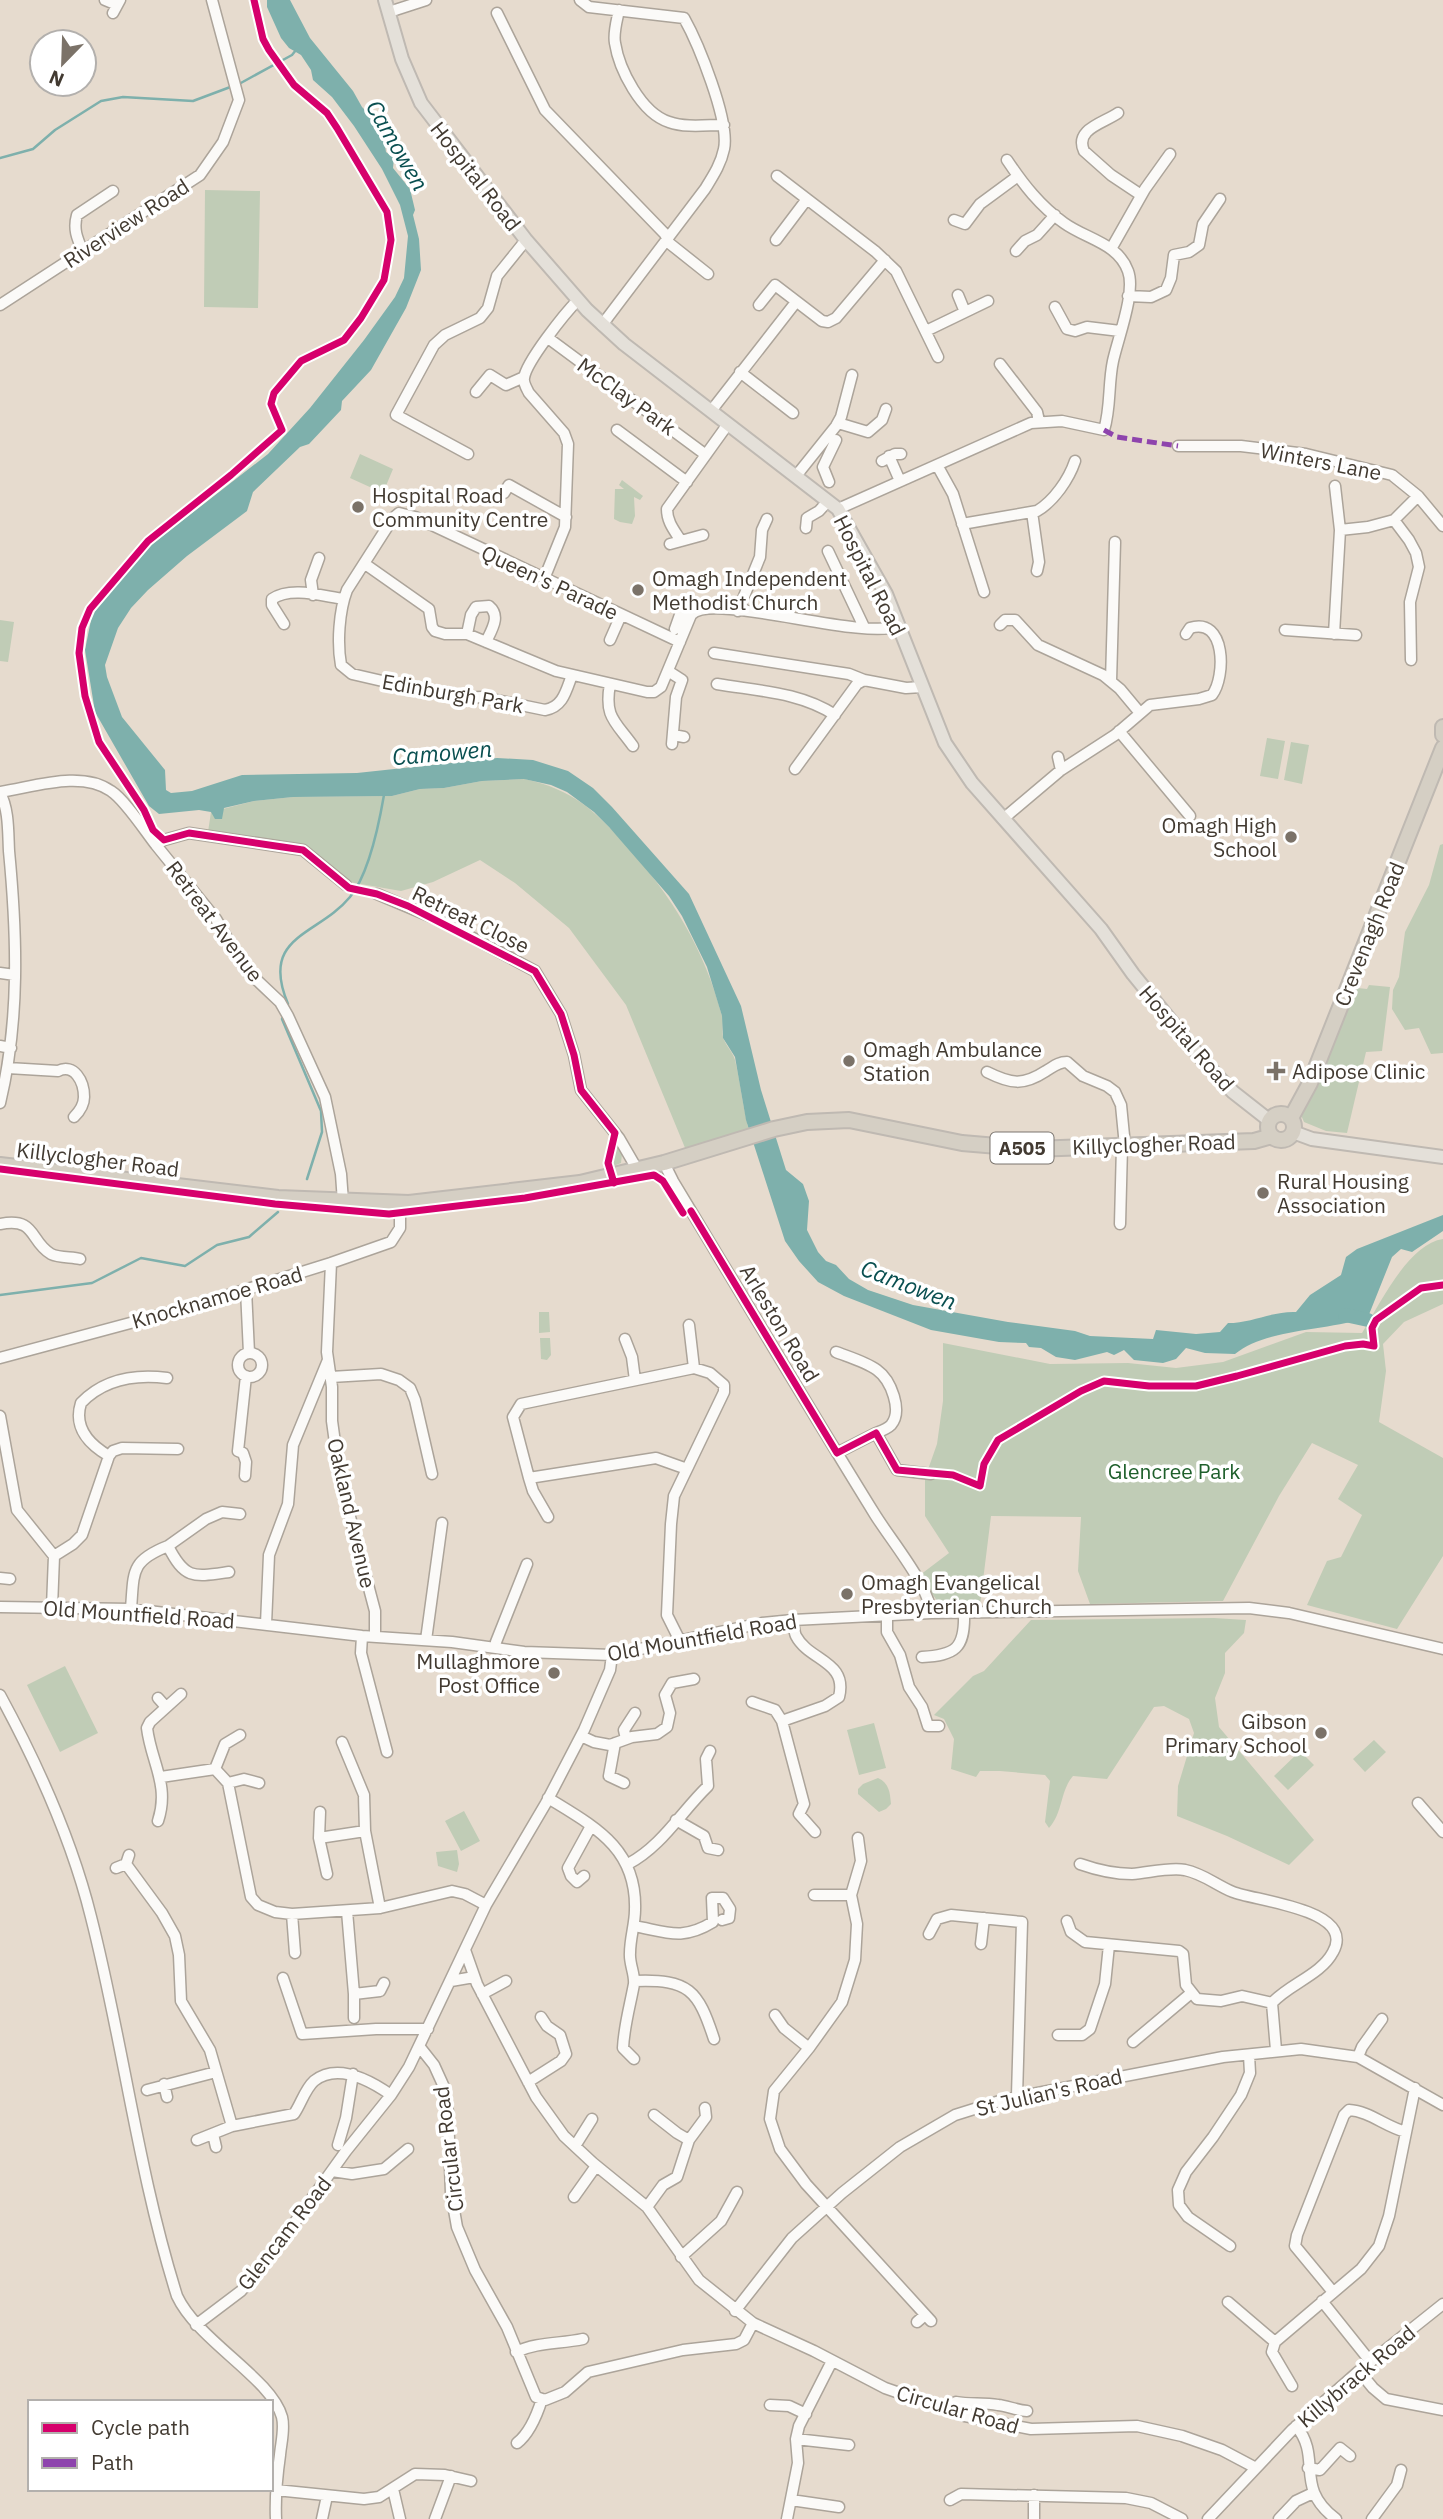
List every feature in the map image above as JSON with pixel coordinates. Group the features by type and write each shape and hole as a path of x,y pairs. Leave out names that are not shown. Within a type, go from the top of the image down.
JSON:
{"highway":[{"path":"1443,727 1443,735"},
{"name":"Crevenagh Road","path":"1292,1125 1443,748"},
{"name":"A505","path":"1281,1114 1292,1125 1282,1140 1271,1128 1281,1114"},
{"name":"Killyclogher Road","path":"0,1165 278,1198 400,1202 555,1187 664,1163 742,1138 807,1122 849,1120 962,1143 1033,1149 1254,1140 1271,1128"}],"main road":[{"name":"Hospital Road","path":"387,6 402,59 421,103 526,240 578,300 602,325 833,505 886,594 945,743 972,783 1101,929 1133,974 1206,1064 1271,1128"},
{"path":"1292,1125 1312,1139 1443,1157"}],"street":[{"path":"105,0 117,6"},
{"name":"Riverview Road","path":"0,305 200,175 214,158 229,130 239,100 212,0"},
{"path":"387,6 426,0"},
{"path":"580,0 589,6 684,18 720,108 724,125 725,146 717,170 602,325"},
{"path":"619,10 614,40 631,88 667,122 689,126 724,125"},
{"path":"498,13 545,110 667,238 708,274"},
{"path":"1118,113 1083,135 1082,146 1084,151 1111,175 1142,195"},
{"path":"1111,249 1142,195 1170,154"},
{"path":"806,528 807,518 819,511 900,481 1039,421 1062,421 1104,430 1112,364 1130,285 1128,271 1119,255 1066,225 1036,199 1007,160"},
{"path":"778,176 886,260 896,271 938,357"},
{"path":"954,220 965,224 980,204 1018,176"},
{"path":"83,252 74,225 77,215 113,191"},
{"path":"776,240 807,199"},
{"path":"1128,296 1151,297 1166,290 1171,278 1174,255 1189,252 1199,245 1203,224 1220,199"},
{"path":"1016,251 1025,241 1037,235 1055,215"},
{"path":"468,454 396,415 433,345 445,335 480,318 488,308 497,276 526,240"},
{"path":"759,305 775,285 822,321 828,322 836,318 886,260"},
{"path":"958,295 965,312"},
{"path":"544,579 565,527 568,444 564,433 525,386 524,377 534,356 578,300"},
{"path":"926,331 988,301"},
{"path":"711,411 796,302"},
{"path":"1055,307 1067,329 1075,331 1087,327 1121,331"},
{"name":"McClay Park","path":"548,338 706,455"},
{"path":"1000,364 1037,412 1039,421"},
{"path":"740,372 793,413"},
{"path":"476,392 490,374 506,385 524,377"},
{"path":"796,476 838,423 852,375"},
{"path":"838,423 868,432 882,420 886,409"},
{"path":"703,535 675,542 667,509 728,424"},
{"name":"McClay Park","path":"617,430 687,482"},
{"path":"829,482 823,467 836,440"},
{"name":"Winters Lane","path":"1178,446 1241,446 1306,454 1392,475 1418,496 1443,526"},
{"path":"814,452 827,457"},
{"path":"900,481 886,459 901,454"},
{"path":"962,524 1032,512 1048,504 1057,494 1075,461"},
{"path":"937,465 953,494 984,592"},
{"path":"504,493 509,485 566,517"},
{"path":"1334,634 1340,530 1335,486"},
{"path":"1340,530 1368,527 1394,520 1418,496"},
{"path":"1032,512 1039,562 1037,571"},
{"name":"Queen's Parade","path":"344,599 393,518 399,513 415,517 680,642"},
{"path":"738,611 760,557 762,530 767,519"},
{"path":"1394,520 1416,553 1419,567 1410,602 1411,660"},
{"path":"1111,681 1115,542"},
{"path":"828,551 864,627"},
{"path":"313,595 311,580 319,558"},
{"path":"365,564 429,609 435,631 467,634 572,675 654,691 661,687 691,615 696,610 705,608 738,611 864,627 891,629 899,626"},
{"path":"284,624 272,605 272,599 280,594 344,599"},
{"name":"Edinburgh Park","path":"344,599 339,653 341,665 352,674 456,698 482,696 545,710 555,708 562,701 572,675"},
{"path":"467,634 471,615 476,607 489,606 496,616 486,642"},
{"path":"675,629 681,612 691,615"},
{"path":"610,640 621,615"},
{"path":"1000,625 1005,620 1015,620 1038,645 1103,675 1140,713"},
{"path":"1003,819 1061,770 1083,758 1150,705 1212,695 1219,680 1218,640 1214,633 1195,626 1186,634"},
{"path":"1285,630 1356,635"},
{"path":"713,653 849,674 864,680 906,688 922,687"},
{"path":"668,671 682,680 677,697 676,739"},
{"path":"795,769 857,684 864,680"},
{"path":"610,684 606,704 609,713 634,746"},
{"path":"717,684 798,697 835,715"},
{"path":"1119,731 1190,816"},
{"path":"1058,757 1061,770"},
{"name":"Retreat Avenue","path":"0,792 71,781 94,782 114,792 160,843 216,919 245,969 280,1002 288,1016 325,1097 341,1174 343,1202"},
{"path":"0,792 5,808 11,865 15,975 11,1048 0,1103"},
{"path":"160,843 189,833 303,850 346,885"},
{"name":"Retreat Close","path":"377,894 441,921 535,971 561,1014 574,1055 581,1090 619,1138 637,1169"},
{"path":"0,973 15,975"},
{"path":"0,1046 11,1048"},
{"path":"987,1072 1000,1078 1025,1082 1059,1063 1067,1062 1083,1076 1115,1092 1121,1105 1124,1146 1120,1224"},
{"path":"8,1068 58,1070 65,1067 74,1070 80,1078 84,1097 80,1110 74,1117"},
{"name":"Arleston Road","path":"664,1163 837,1453 929,1600 931,1613"},
{"name":"Knocknamoe Road","path":"0,1358 246,1290 391,1242 400,1228 400,1202"},
{"path":"0,1224 21,1223 28,1227 51,1254 80,1259"},
{"name":"Oakland Avenue","path":"331,1263 328,1360 332,1421 340,1479 375,1611 375,1637"},
{"path":"246,1290 250,1353"},
{"path":"689,1325 694,1368"},
{"path":"625,1339 632,1357 635,1380"},
{"path":"836,1352 878,1371 889,1385 896,1417 889,1428 837,1453"},
{"path":"246,1376 239,1370 239,1361 250,1353"},
{"path":"246,1376 258,1374 261,1369 260,1358 250,1353"},
{"path":"266,1625 269,1555 288,1504 293,1445 328,1360"},
{"path":"548,1517 533,1491 513,1417 521,1404 694,1368 719,1379 724,1392 674,1496 667,1615 679,1639"},
{"path":"331,1377 381,1374 399,1380 410,1388 432,1474"},
{"path":"109,1456 92,1446 84,1435 79,1419 81,1404 95,1393 131,1376 167,1378"},
{"path":"245,1476 246,1462 243,1453 238,1451 246,1376"},
{"path":"0,1416 18,1510 54,1556 52,1607"},
{"path":"876,1433 897,1470 930,1474"},
{"path":"54,1556 82,1535 113,1451 122,1448 178,1449"},
{"path":"529,1478 656,1458 687,1469"},
{"path":"131,1609 133,1581 145,1556 168,1546 206,1519 222,1512 240,1514"},
{"path":"426,1640 442,1523"},
{"path":"168,1546 180,1568 186,1572 202,1576 229,1572"},
{"path":"495,1648 527,1564"},
{"name":"Old Mountfield Road","path":"0,1607 131,1609 362,1636 578,1656 612,1656 679,1639 762,1623 793,1620 931,1613 1249,1608 1289,1613 1443,1649"},
{"path":"922,1657 950,1653 959,1645 964,1634 964,1614"},
{"path":"887,1616 887,1632 901,1655 909,1687 922,1707 928,1726 939,1727"},
{"path":"782,1721 825,1706 839,1697 842,1685 836,1672 806,1648 795,1635 793,1620"},
{"path":"362,1636 361,1653 387,1752"},
{"path":"419,2046 486,1905 581,1736 610,1670 612,1656"},
{"path":"581,1736 610,1745 626,1739 657,1734 667,1727 670,1713 666,1695 672,1683 694,1679"},
{"path":"158,1821 163,1805 161,1777 148,1728 150,1722 181,1694"},
{"path":"0,1695 26,1742 49,1796 91,1915 159,2234 177,2296 184,2311 196,2325 273,2400"},
{"path":"158,1698 166,1707"},
{"path":"752,1702 775,1710 782,1721 804,1804 799,1814 815,1832"},
{"path":"626,1739 624,1730 635,1713"},
{"path":"215,1769 225,1744 240,1735"},
{"path":"342,1742 364,1795 365,1831 380,1908"},
{"path":"615,1743 609,1776 624,1783"},
{"path":"628,1864 653,1847 686,1806 708,1786 706,1759 710,1751"},
{"path":"161,1777 215,1769"},
{"path":"215,1769 228,1783 251,1896 258,1905 275,1912 292,1914 347,1911 380,1908 452,1891 465,1894 486,1905"},
{"path":"228,1783 244,1779 259,1783"},
{"path":"548,1798 592,1826 616,1848 628,1864 634,1884 634,1926 629,1954 635,1981 624,2026 623,2048 634,2059"},
{"path":"1418,1803 1443,1832"},
{"path":"320,1812 319,1838 327,1874"},
{"path":"676,1820 704,1836 708,1848 718,1850"},
{"path":"584,1876 577,1882 568,1868 592,1826"},
{"path":"319,1838 365,1831"},
{"path":"858,1838 861,1861 851,1895 857,1924 855,1960 842,2001 774,2091 770,2119 780,2149 826,2207 924,2320"},
{"path":"124,1862 162,1913 175,1936 179,1955 181,2001 210,2050 232,2126"},
{"path":"1080,1864 1104,1872 1128,1874 1182,1869 1209,1878 1232,1892 1323,1917 1335,1934 1334,1952 1321,1966 1272,2003"},
{"path":"814,1895 851,1895"},
{"path":"634,1926 682,1935 701,1929 713,1922 712,1898 723,1898 730,1909 729,1918 722,1920"},
{"path":"347,1911 354,2018"},
{"path":"292,1914 295,1953"},
{"path":"929,1934 937,1919 951,1915 1022,1922 1017,2096"},
{"path":"981,1944 984,1918"},
{"path":"1067,1921 1071,1932 1084,1942 1179,1951 1183,1954 1186,1986 1197,1999 1208,2002 1242,1996 1272,2003"},
{"path":"1058,2035 1082,2035 1090,2029 1105,1984 1109,1945"},
{"path":"465,1950 482,1994 536,2097 557,2126 596,2166 647,2207 699,2280 735,2311"},
{"path":"451,1981 474,1977"},
{"path":"283,1978 302,2034 428,2029"},
{"path":"635,1981 653,1980 694,1994 705,2014 713,2039"},
{"path":"482,1994 506,1981"},
{"path":"354,1994 380,1991 384,1983"},
{"path":"1133,2042 1191,1994"},
{"path":"1272,2003 1276,2050"},
{"path":"775,2015 784,2028 809,2048"},
{"path":"528,2082 561,2061 566,2054 559,2035 547,2026 541,2017"},
{"path":"1382,2019 1358,2057 1443,2105"},
{"name":"Glencam Road","path":"196,2325 241,2291 267,2261 391,2095 419,2046"},
{"name":"Circular Road","path":"419,2046 434,2065 444,2087 448,2112 451,2193 457,2228 475,2270 507,2327 536,2397 542,2399"},
{"name":"St Julian's Road","path":"735,2311 792,2238 826,2207 900,2147 955,2115 1017,2096 1223,2057 1301,2049 1358,2057"},
{"path":"1230,2246 1188,2217 1180,2205 1178,2190 1186,2172 1241,2095 1250,2073 1249,2055"},
{"path":"147,2090 216,2072"},
{"path":"197,2140 232,2126 290,2115 296,2111 312,2082 321,2077 353,2074 391,2095"},
{"path":"337,2139 353,2074"},
{"path":"164,2084 167,2097"},
{"path":"1292,2386 1272,2352 1275,2342 1361,2269 1379,2246 1389,2216 1415,2088"},
{"path":"647,2207 663,2185 677,2177 689,2140 706,2117 705,2108"},
{"path":"1333,2292 1295,2246 1343,2115 1349,2110 1358,2110 1392,2129 1406,2132"},
{"path":"654,2115 689,2140"},
{"path":"575,2146 592,2119"},
{"path":"213,2134 216,2147"},
{"path":"332,2171 352,2174 384,2169 408,2149"},
{"path":"574,2197 596,2166"},
{"path":"681,2257 722,2221 737,2192"},
{"path":"1322,2301 1370,2361"},
{"path":"1228,2302 1275,2342"},
{"name":"Killybrack Road","path":"1208,2519 1296,2426 1370,2361 1443,2304"},
{"name":"Circular Road","path":"735,2311 752,2323 885,2388 929,2405 986,2421 1031,2429 1137,2427 1182,2436 1222,2450 1256,2468"},
{"path":"517,2443 524,2438 542,2399 565,2392 588,2372 683,2350 736,2344 744,2340 752,2323"},
{"path":"516,2352 533,2344 560,2349 583,2339"},
{"path":"787,2519 798,2463 796,2439 832,2361"},
{"path":"1359,2371 1386,2399 1443,2410"},
{"path":"273,2400 282,2418 276,2519"},
{"path":"956,2402 1027,2411"},
{"path":"986,2421 988,2404"},
{"path":"770,2405 789,2406 806,2414"},
{"path":"1296,2426 1305,2436 1309,2451 1308,2468 1313,2493 1336,2519"},
{"path":"796,2439 849,2445"},
{"path":"1308,2468 1320,2470 1339,2448 1350,2456"},
{"path":"1372,2519 1397,2485 1401,2470"},
{"path":"276,2490 364,2499 379,2497 415,2474 451,2476 471,2481"},
{"path":"435,2519 451,2476"},
{"path":"393,2489 400,2519"},
{"path":"1279,2519 1296,2501 1313,2493"},
{"path":"950,2500 961,2494 1126,2498 1151,2503 1182,2519"},
{"path":"1034,2495 1034,2519"},
{"path":"322,2519 327,2496"},
{"path":"791,2500 833,2509"}],"green space":[{"path":"205,190 260,191 258,308 204,307"},
{"path":"360,454 393,469 383,493 350,478"},
{"path":"622,480 643,496 640,500 634,497 635,516 632,524 614,519 615,489 624,489 619,485"},
{"path":"0,620 14,622 8,662 0,661"},
{"path":"1267,738 1285,741 1278,779 1260,776"},
{"path":"1291,742 1309,745 1302,784 1284,780"},
{"path":"525,779 569,795 592,811 642,864 672,903 696,945 715,991 723,1019 723,1037 735,1060 750,1134 688,1155 626,1005 569,928 515,883 480,860 433,882 401,891 349,882 317,856 208,832 211,812 254,801 293,797 392,796 420,789 482,781"},
{"path":"1443,844 1443,1053 1431,1054 1419,1028 1405,1030 1392,1009 1393,990 1399,977 1405,932 1429,885 1440,845"},
{"path":"1369,985 1390,987 1382,1051 1366,1052 1347,1133 1326,1131 1304,1122 1301,1115 1310,1100 1351,995 1358,988 1367,989"},
{"path":"615,1138 622,1154 621,1163 611,1167 611,1152"},
{"name":"Glencree Park","path":"1443,1239 1443,1304 1404,1322 1383,1344 1386,1371 1379,1422 1443,1458 1443,1556 1397,1629 1307,1605 1327,1561 1341,1557 1362,1515 1338,1499 1358,1465 1312,1443 1279,1496 1223,1601 1090,1604 1078,1571 1081,1517 991,1516 980,1605 939,1604 920,1575 949,1553 925,1516 925,1478 937,1444 943,1401 943,1343 1050,1364 1128,1363 1176,1368 1223,1362 1306,1332 1362,1333 1407,1263 1430,1243"},
{"path":"539,1312 549,1312 550,1332 539,1333"},
{"path":"540,1338 550,1338 551,1355 547,1360 541,1359"},
{"path":"1031,1620 1246,1620 1244,1633 1225,1653 1225,1673 1215,1698 1219,1727 1314,1840 1289,1865 1177,1816 1178,1786 1194,1733 1189,1719 1164,1706 1154,1707 1107,1779 1073,1776 1057,1816 1049,1828 1045,1822 1050,1781 1045,1775 980,1771 976,1777 951,1769 954,1739 944,1719 934,1715 973,1676 984,1671"},
{"path":"65,1666 98,1733 60,1752 27,1685"},
{"path":"874,1723 886,1768 859,1775 847,1730"},
{"path":"1374,1740 1386,1752 1365,1772 1353,1759"},
{"path":"1300,1751 1314,1765 1288,1790 1274,1776"},
{"path":"878,1778 885,1782 888,1788 891,1804 879,1812 858,1794 858,1789 863,1784"},
{"path":"464,1811 480,1841 461,1851 445,1821"},
{"path":"457,1850 457,1872 438,1866 436,1852"}],"water":[{"path":"267,0 290,0 310,38 353,91 362,107 375,120 384,139 386,152 394,158 393,168 410,189 419,239 421,270 406,308 371,370 342,401 341,410 309,444 300,447 253,492 247,511 187,556 148,590 131,608 118,628 105,665 107,677 122,717 165,770 166,790 171,793 192,791 242,775 357,773 497,758 533,760 568,771 593,788 612,807 689,894 741,1006 761,1090 786,1170 803,1184 809,1201 807,1230 818,1252 849,1279 868,1290 913,1305 1075,1331 1090,1336 1153,1339 1156,1330 1196,1334 1220,1332 1228,1323 1296,1312 1310,1295 1341,1275 1346,1257 1357,1249 1443,1215 1443,1231 1412,1252 1401,1249 1392,1257 1368,1317 1264,1339 1235,1354 1205,1353 1186,1348 1176,1359 1163,1363 1134,1360 1124,1350 1114,1355 1107,1352 1075,1360 1056,1357 1041,1348 1029,1347 1026,1343 999,1342 931,1330 844,1296 818,1282 785,1241 746,1120 735,1057 723,1038 722,1016 707,967 682,916 669,896 609,827 567,792 524,779 482,781 420,789 392,796 293,797 254,801 224,808 222,819 215,819 211,812 199,810 159,814 149,806 95,712 85,650 92,615 130,566 151,545 268,454 310,408 364,340 395,297 404,278 408,236 400,205 382,169 354,126 332,97 313,80 311,70 301,55 289,48 281,38 267,7"}],"waterway":[{"path":"239,84 292,55 296,50"},
{"path":"0,158 33,149 55,130 101,101 123,97 193,101 233,86"},
{"path":"286,1008 288,1004 281,981 281,964 286,950 296,939 337,910 357,887 372,848 384,795"},
{"path":"284,1014 282,1019 321,1111 322,1132 307,1179"},
{"path":"0,1295 92,1283 141,1258 185,1266 217,1245 249,1237 278,1212"},
{"name":"Camowen","path":"1345,1315 1368,1320"}],"marked path":[{"path":"1104,430 1117,437 1178,446"}],"cycle path":[{"path":"254,0 263,39 269,50 294,85 327,113 387,212 391,240 384,280 344,340 301,361 274,393 271,404 282,430 231,475 148,541 90,609 82,628 79,653 85,696 99,742 144,810 153,830 164,840 189,833 303,850 349,888 377,894 408,906 535,971 561,1014 574,1055 581,1090 615,1133 608,1163 614,1183"},
{"path":"0,1169 275,1204 389,1214 525,1198 654,1175 663,1181 683,1213"},
{"path":"691,1211 837,1453 876,1433 897,1470 953,1475 980,1486 984,1464 998,1440 1081,1391 1104,1381 1149,1386 1196,1386 1345,1346 1374,1346 1372,1328 1376,1320 1421,1288 1443,1285"}],"place":[{"name":"Hospital Road Community Centre","path":"358,507"},
{"name":"Omagh Independent Methodist Church","path":"638,590"},
{"name":"Omagh High School","path":"1291,837"},
{"name":"Omagh Ambulance Station","path":"849,1061"},
{"name":"Adipose Clinic","path":"1276,1071"},
{"name":"Rural Housing Association","path":"1263,1193"},
{"name":"Omagh Evangelical Presbyterian Church","path":"847,1594"},
{"name":"Mullaghmore Post Office","path":"554,1673"},
{"name":"Gibson Primary School","path":"1321,1733"}]}
